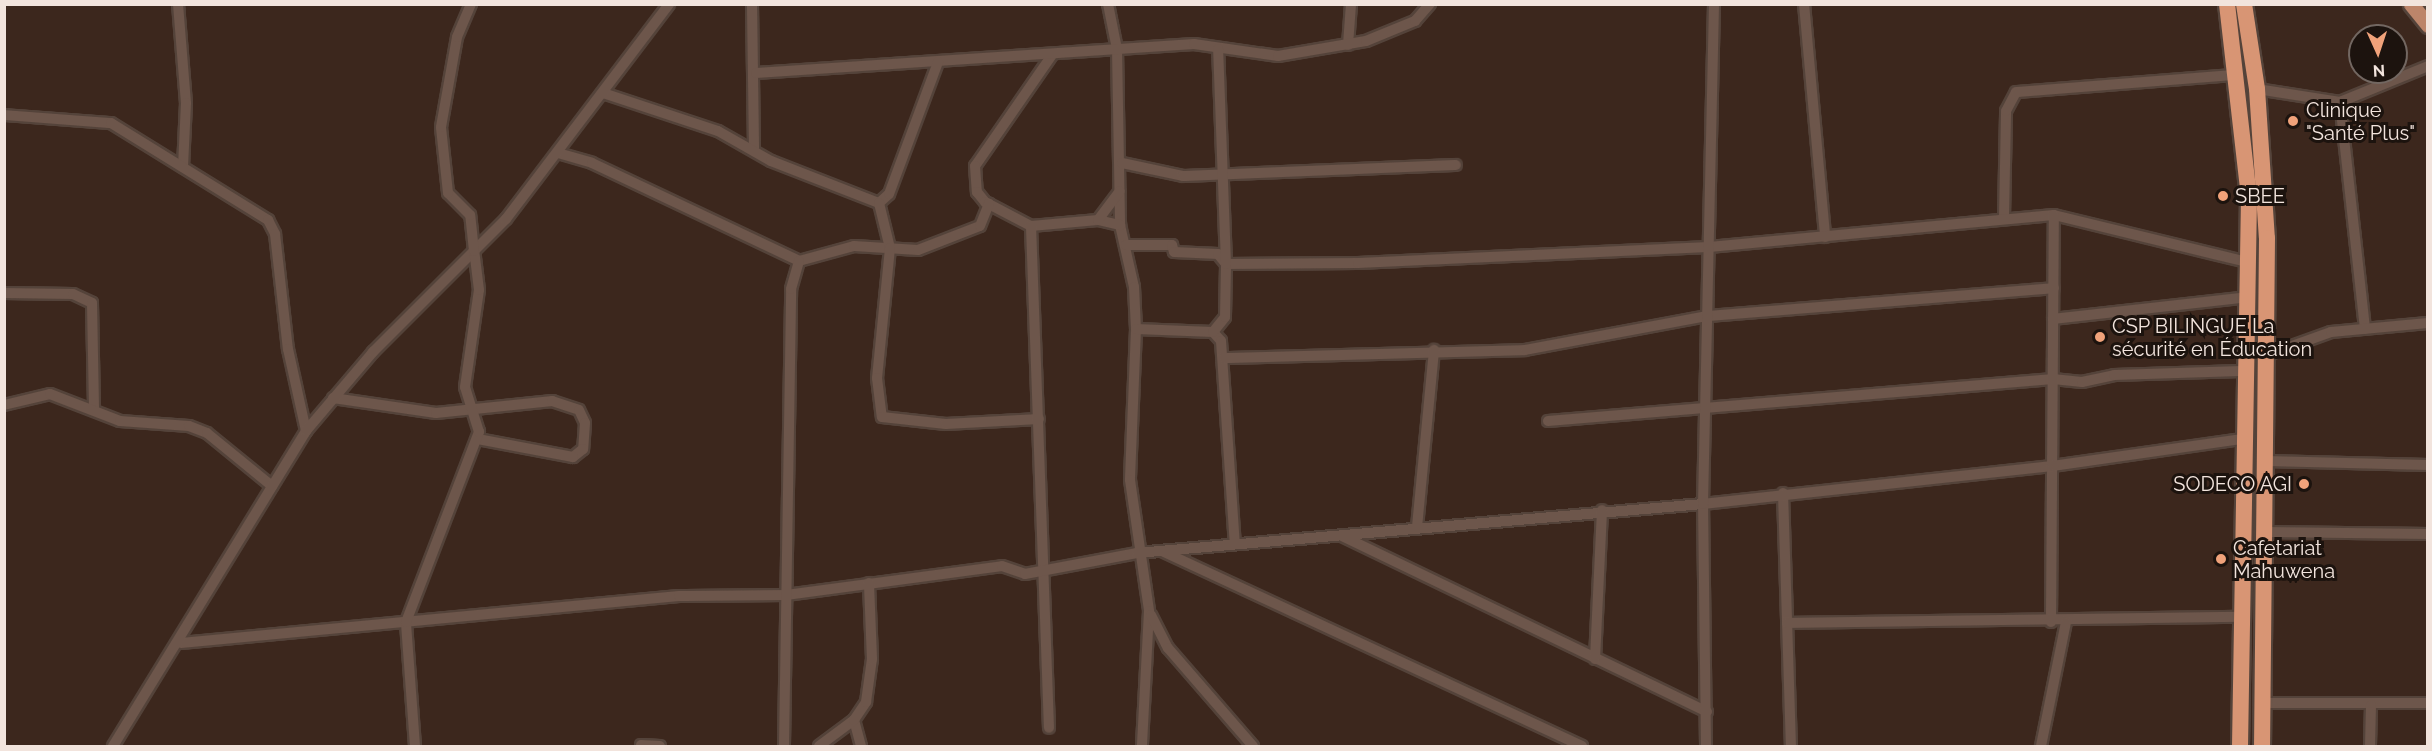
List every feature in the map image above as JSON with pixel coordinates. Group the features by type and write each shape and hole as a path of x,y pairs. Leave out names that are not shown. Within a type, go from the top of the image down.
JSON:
{"highway":[{"path":"2227,4 2249,198 2240,747"},
{"path":"2244,4 2257,89 2267,238 2262,747"}],"main road":[{"path":"2411,4 2427,26"}],"street":[{"path":"178,4 186,103 182,145 183,167"},
{"path":"415,747 406,622 478,440 465,363 478,312 470,215 448,193 441,127 457,37 471,4"},
{"path":"752,4 756,73 754,147"},
{"path":"1108,4 1118,48 1122,163 1120,225 1126,245 1136,329 1130,480 1137,553 1149,611 1144,744"},
{"path":"1348,45 1351,4"},
{"path":"756,73 1194,44 1218,50 1278,56 1348,45 1415,21 1430,4"},
{"path":"1706,747 1703,504 1714,4"},
{"path":"1804,4 1825,237"},
{"path":"2220,4 2231,75 2242,261 2241,439 2233,747"},
{"path":"113,747 181,643 306,431 333,398 474,251 558,153 664,7"},
{"path":"1213,332 1225,316 1226,264 1219,176 1218,50"},
{"path":"1052,55 975,166 977,192 989,204 1030,226 1098,220 1120,225"},
{"path":"879,203 890,194 938,62"},
{"path":"2257,89 2340,102 2427,66"},
{"path":"2004,218 2006,111 2016,92 2231,75"},
{"path":"603,93 754,147 771,161 879,203"},
{"path":"2340,102 2365,329"},
{"path":"4,115 111,123 259,211 276,234 288,349 306,431"},
{"path":"163,153 182,145"},
{"path":"558,153 592,163 799,261 854,246 918,250 963,236 980,226 989,204"},
{"path":"1122,163 1183,176 1456,165"},
{"path":"1098,220 1120,191"},
{"path":"879,203 891,248 877,378 882,417 946,424 1039,419"},
{"path":"1226,264 1709,247 2004,218 2054,216 2242,261"},
{"path":"2051,622 2054,216"},
{"path":"1030,226 1046,568 1049,728"},
{"path":"1126,245 1172,245 1174,252 1218,254 1226,264"},
{"path":"784,747 791,289 799,261"},
{"path":"1224,358 1434,350 1525,350 1707,316 2054,288"},
{"path":"4,293 73,294 92,303 94,410"},
{"path":"2053,319 2241,298"},
{"path":"2267,355 2331,332 2427,323"},
{"path":"1136,329 1213,332"},
{"path":"1213,332 1224,358 1235,544"},
{"path":"1417,527 1434,350"},
{"path":"1548,421 2053,379 2082,382 2114,375 2241,370"},
{"path":"4,405 50,394 142,426 189,426 207,433 272,486"},
{"path":"333,398 436,413 471,407 552,401 579,410 585,423 581,454 573,457 478,440"},
{"path":"181,643 679,596 786,595 1002,566 1025,574 1046,568 1137,553 1602,510 1703,504 1783,493 2052,466 2241,439"},
{"path":"2266,461 2427,465"},
{"path":"1783,493 1791,747"},
{"path":"1595,658 1602,510"},
{"path":"2265,532 2427,534"},
{"path":"1340,536 1707,712"},
{"path":"1161,551 1582,747"},
{"path":"819,747 854,720 866,702 870,681 869,583"},
{"path":"1149,611 1168,648 1253,747"},
{"path":"1787,623 2066,622 2235,617"},
{"path":"2041,747 2066,622"},
{"path":"2263,703 2371,705 2427,702"},
{"path":"2370,747 2371,705"},
{"path":"854,720 861,747"},
{"path":"640,745 660,747"}],"place":[{"name":"Clinique \"Santé Plus\"","path":"2293,121"},
{"name":"SBEE","path":"2223,196"},
{"name":"CSP BILINGUE La sécurité en Éducation","path":"2100,337"},
{"name":"SODECO AGI","path":"2304,484"},
{"name":"Cafetariat Mahuwena","path":"2221,559"}]}
